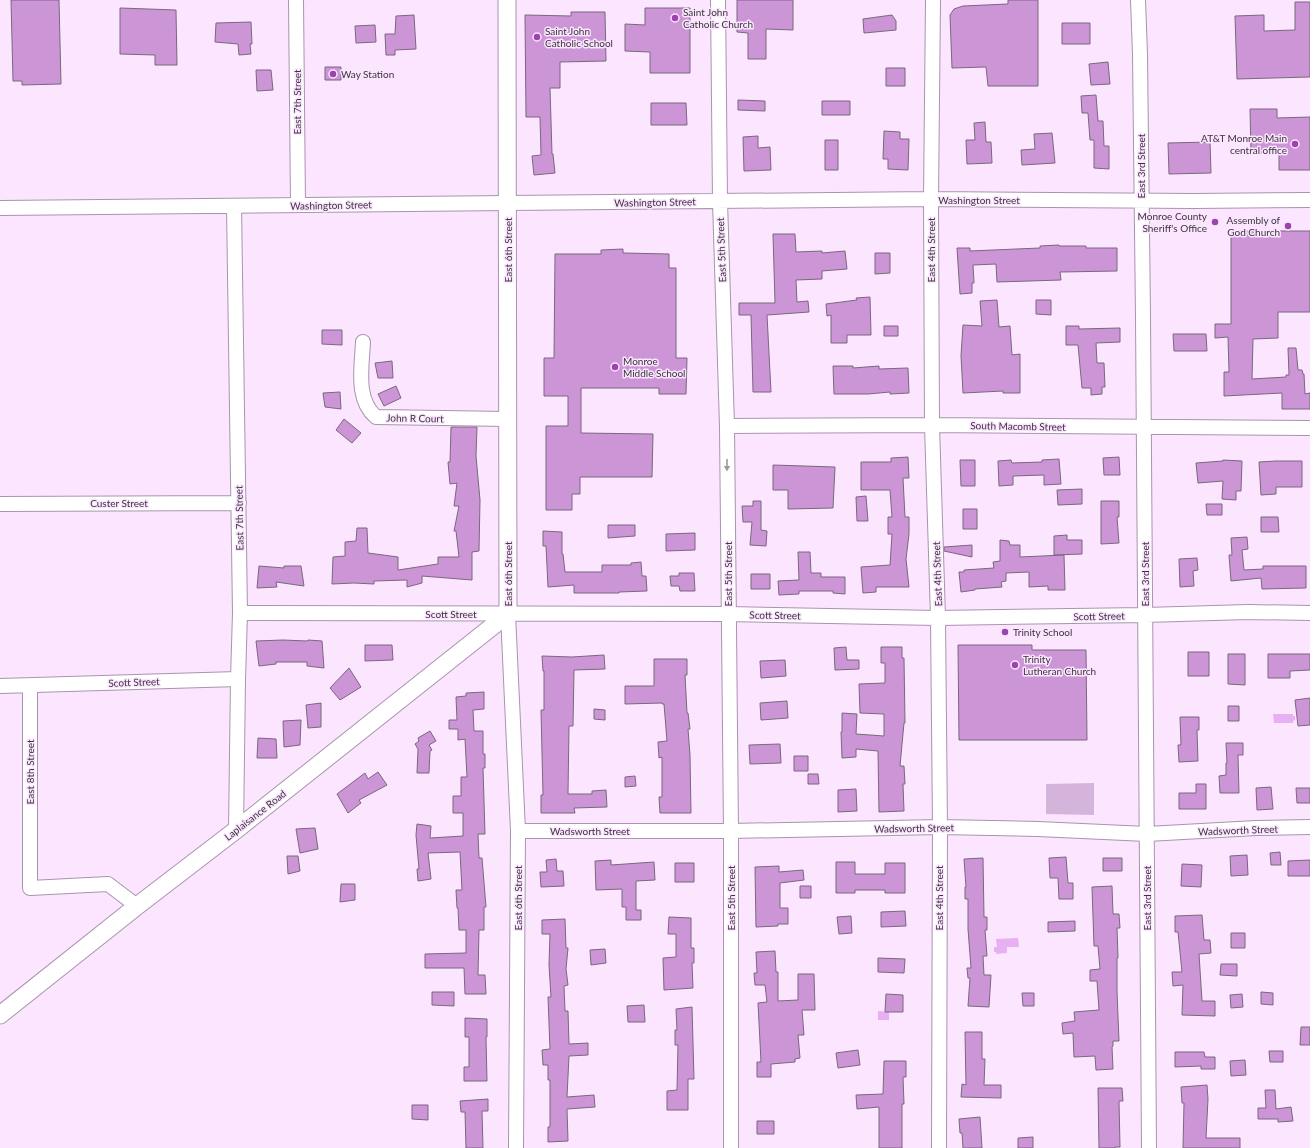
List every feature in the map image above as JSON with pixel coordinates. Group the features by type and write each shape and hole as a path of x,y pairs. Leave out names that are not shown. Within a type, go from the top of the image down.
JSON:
{"street":[{"name":"East 7th Street","path":"296,0 298,205"},
{"name":"East 6th Street","path":"508,0 508,614 518,831 516,1148"},
{"name":"East 5th Street","path":"718,0 720,201 727,426 731,831 731,1148"},
{"name":"East 4th Street","path":"933,0 931,199 932,425 938,618 940,827 939,1148"},
{"name":"East 3rd Street","path":"1138,0 1142,200 1149,1148"},
{"name":"Washington Street","path":"0,208 931,199 1193,201 1310,200"},
{"name":"East 7th Street","path":"234,206 240,614 236,830"},
{"name":"John R Court","path":"363,342 361,387 363,398 372,414 376,417 508,419"},
{"name":"South Macomb Street","path":"727,426 932,425 1144,428 1310,428"},
{"name":"Custer Street","path":"0,504 239,503"},
{"name":"Scott Street","path":"240,614 728,614 938,618 1248,612 1310,613"},
{"name":"Laplaisance Road","path":"0,1015 508,614"},
{"name":"Scott Street","path":"30,686 238,678"},
{"path":"0,686 30,686"},
{"name":"East 8th Street","path":"30,686 30,888 108,884 137,906"},
{"name":"Wadsworth Street","path":"518,831 731,831 940,827 1038,829 1147,834 1256,828 1310,828"}],"shaded area":[{"path":"1273,714 1293,714 1293,716 1295,716 1295,720 1293,723 1274,723"},
{"path":"1094,783 1094,815 1046,814 1046,784"},
{"path":"1018,938 1019,947 1007,947 1007,953 996,954 996,952 994,952 994,947 997,947 996,939"},
{"path":"878,1011 889,1012 889,1020 878,1020"}],"building":[{"path":"11,0 59,0 61,84 22,85 22,81 13,81"},
{"path":"737,0 793,0 793,30 766,29 766,59 748,59 748,33 737,32"},
{"path":"1008,0 1038,0 1038,86 988,86 986,67 952,68 950,15 954,9 963,6 1008,4"},
{"path":"1295,2 1310,2 1310,77 1237,79 1235,16 1264,15 1264,31 1295,30"},
{"path":"120,8 176,10 177,65 155,65 155,55 120,54"},
{"path":"645,8 690,8 690,73 650,73 650,52 625,51 625,24 645,25"},
{"path":"571,12 605,12 606,61 560,62 560,88 550,88 552,154 555,173 534,175 532,156 541,155 540,117 526,117 525,15 571,16"},
{"path":"414,15 416,49 395,50 395,55 386,55 385,34 395,34 396,16"},
{"path":"892,15 896,21 896,30 864,33 863,19"},
{"path":"251,22 251,54 239,55 238,44 215,42 216,23"},
{"path":"1062,23 1090,23 1090,44 1062,44"},
{"path":"375,25 376,42 356,43 355,26"},
{"path":"1108,62 1110,84 1091,85 1089,64"},
{"path":"325,67 341,67 341,80 325,80"},
{"path":"886,68 905,68 905,86 886,86"},
{"path":"256,70 271,70 273,90 257,91"},
{"path":"1096,95 1098,121 1103,121 1104,146 1109,146 1109,169 1094,168 1094,140 1090,140 1088,113 1082,113 1081,96"},
{"path":"738,100 765,101 765,111 738,110"},
{"path":"822,101 850,101 850,115 822,115"},
{"path":"651,103 686,103 687,125 651,125"},
{"path":"1250,109 1277,109 1277,118 1310,117 1310,170 1279,170 1279,153 1251,153"},
{"path":"985,122 986,142 991,142 992,163 967,164 966,140 975,140 974,123"},
{"path":"884,131 900,132 900,139 909,139 908,170 888,169 888,159 883,159"},
{"path":"1052,133 1055,163 1022,165 1021,150 1035,149 1034,134"},
{"path":"758,136 758,148 770,147 771,170 744,171 743,137"},
{"path":"825,140 838,140 838,170 825,170"},
{"path":"1210,142 1211,173 1169,174 1168,143"},
{"path":"1231,231 1310,231 1310,312 1278,312 1278,338 1253,339 1252,379 1286,377 1286,375 1289,375 1288,348 1296,348 1298,370 1302,370 1304,374 1305,394 1310,393 1310,409 1282,409 1282,393 1224,396 1224,372 1229,372 1228,337 1215,338 1215,324 1231,324"},
{"path":"773,234 795,234 796,252 822,251 822,253 845,251 847,269 822,271 822,279 796,280 797,302 808,301 809,312 767,315 771,392 753,392 751,315 739,315 739,303 775,303"},
{"path":"1040,246 1086,246 1086,248 1117,248 1117,271 1060,272 1061,280 997,282 996,264 973,265 974,283 972,283 972,293 960,294 957,248 970,248 970,251 1040,248"},
{"path":"623,249 623,253 669,254 669,268 676,268 676,358 687,358 686,394 659,394 659,388 581,388 581,433 653,434 652,477 580,477 580,494 572,494 572,510 546,510 546,426 568,426 568,396 544,396 544,358 554,358 555,254 601,254 601,250"},
{"path":"875,253 890,253 890,273 875,274"},
{"path":"870,297 871,335 847,335 847,343 831,343 831,315 827,316 826,304 857,300 856,298"},
{"path":"997,300 999,327 1010,326 1012,355 1020,354 1020,393 1003,393 1003,391 963,393 961,356 963,325 982,326 980,301"},
{"path":"1036,300 1051,300 1051,315 1036,314"},
{"path":"884,326 898,326 898,336 884,336"},
{"path":"1066,326 1079,326 1079,329 1120,328 1120,342 1096,343 1097,363 1104,363 1105,387 1102,387 1102,394 1091,395 1091,388 1082,388 1078,345 1066,345"},
{"path":"322,330 342,330 342,345 322,344"},
{"path":"1173,334 1206,334 1207,351 1174,351"},
{"path":"392,361 393,378 378,378 375,363"},
{"path":"833,366 853,366 853,368 879,366 879,369 908,368 909,393 890,394 890,392 868,394 834,394"},
{"path":"396,386 401,398 384,406 378,394"},
{"path":"340,392 341,409 325,407 323,393"},
{"path":"344,419 361,433 352,443 336,430"},
{"path":"451,427 477,427 476,456 480,500 479,551 472,552 472,580 422,576 422,583 407,587 407,580 374,581 374,584 332,584 333,557 345,556 345,542 356,541 357,528 367,528 368,553 398,557 398,570 438,564 438,557 459,557 456,531 454,531 459,506 454,506 457,483 450,484 448,462 450,462"},
{"path":"908,457 909,478 903,478 905,517 909,517 909,534 906,559 909,587 876,587 876,592 863,593 861,567 890,565 892,534 888,534 888,517 892,517 890,490 861,490 861,462 891,462 891,458"},
{"path":"1119,457 1120,475 1104,475 1103,458"},
{"path":"1059,459 1061,484 1044,485 1044,475 1013,476 1013,485 999,486 998,461 1011,460 1012,463 1042,462 1042,460"},
{"path":"960,460 975,460 975,486 961,486"},
{"path":"1223,460 1242,461 1241,491 1236,491 1236,500 1222,499 1223,481 1198,483 1196,463"},
{"path":"1302,461 1302,487 1276,487 1276,494 1261,495 1259,462"},
{"path":"773,465 835,467 833,508 788,509 788,490 773,490"},
{"path":"1082,489 1082,504 1058,505 1057,490"},
{"path":"866,496 868,521 857,521 856,497"},
{"path":"753,501 761,501 761,530 767,531 766,546 750,545 752,522 743,522 742,506 753,506"},
{"path":"1101,501 1119,501 1119,517 1117,517 1119,543 1101,544"},
{"path":"1206,504 1222,504 1222,515 1207,515"},
{"path":"963,509 977,509 977,529 963,529"},
{"path":"1261,517 1278,517 1279,532 1261,532"},
{"path":"608,525 635,525 635,536 608,538"},
{"path":"543,531 562,532 562,554 565,572 602,572 602,565 631,565 631,563 641,562 642,576 646,576 647,591 619,593 574,593 574,585 548,587 546,546 543,546"},
{"path":"695,533 695,550 666,551 666,534"},
{"path":"1067,535 1067,540 1082,540 1082,554 1054,555 1054,536"},
{"path":"1247,537 1248,549 1242,550 1244,570 1263,569 1263,566 1306,566 1306,588 1262,589 1261,578 1231,581 1229,555 1232,555 1231,538"},
{"path":"1000,540 1009,541 1010,545 1020,545 1020,557 1064,555 1065,590 1048,590 1048,586 1029,587 1029,572 1006,573 1006,581 1001,582 1002,587 975,589 961,592 959,572 964,572 964,570 994,568 993,562 1000,561"},
{"path":"972,545 972,557 944,551 944,547"},
{"path":"798,552 810,552 811,573 821,573 821,577 845,577 845,594 833,593 833,591 799,591 799,594 779,595 778,581 799,580"},
{"path":"1197,558 1198,570 1193,571 1194,586 1180,587 1179,559"},
{"path":"259,566 284,568 284,566 301,566 304,586 276,582 277,587 257,588"},
{"path":"679,573 694,573 695,591 680,591 679,586 671,586 670,576 679,576"},
{"path":"751,574 770,574 770,589 751,589"},
{"path":"256,641 322,641 324,668 307,666 307,662 276,662 276,664 259,666"},
{"path":"365,645 392,645 393,660 365,661"},
{"path":"958,645 1032,645 1032,650 1086,650 1087,740 959,740"},
{"path":"846,647 847,660 859,660 859,669 835,670 834,648"},
{"path":"881,647 902,647 902,658 904,658 905,723 900,766 904,766 904,811 879,812 878,751 856,749 856,757 842,758 842,713 857,714 856,734 884,736 884,714 860,713 859,684 885,683 885,663 881,663"},
{"path":"1188,652 1209,652 1209,676 1188,676"},
{"path":"1228,654 1245,654 1245,685 1228,684"},
{"path":"1268,654 1310,654 1310,670 1290,671 1290,678 1268,678"},
{"path":"604,655 605,669 574,670 573,726 569,726 568,794 592,794 592,791 606,790 607,807 574,808 575,813 541,813 541,795 543,795 541,710 544,710 544,671 542,656 572,657"},
{"path":"654,659 687,659 687,675 685,675 687,713 690,729 688,729 691,813 660,813 659,797 662,797 662,757 659,758 658,742 667,741 664,704 625,704 625,686 654,686"},
{"path":"785,660 786,676 761,678 760,661"},
{"path":"349,668 361,687 340,700 330,688"},
{"path":"484,692 484,709 473,710 474,731 483,731 483,754 485,754 485,768 483,768 485,834 478,834 479,858 482,858 486,907 484,907 484,930 479,930 478,975 485,975 486,994 465,994 464,968 425,968 425,954 466,953 466,930 459,930 457,908 456,890 462,890 460,852 428,853 431,879 418,881 417,869 419,869 416,835 417,824 431,826 430,838 463,836 463,813 453,813 453,796 461,796 461,777 467,777 465,739 458,740 458,729 449,729 449,720 457,720 456,697 466,696 466,693"},
{"path":"1310,698 1310,725 1298,726 1295,700"},
{"path":"787,701 788,718 761,720 760,703"},
{"path":"321,703 321,727 308,728 306,705"},
{"path":"1228,706 1239,706 1239,721 1228,721"},
{"path":"594,709 605,710 605,720 594,719"},
{"path":"1180,717 1199,717 1199,730 1197,730 1198,761 1179,762 1178,745 1181,745"},
{"path":"301,720 300,745 284,747 283,721"},
{"path":"430,731 436,741 429,745 432,750 430,751 429,773 417,773 418,749 415,744 419,741 418,738"},
{"path":"258,738 276,739 277,758 257,758"},
{"path":"1226,743 1243,743 1243,755 1238,755 1239,793 1220,793 1219,776 1226,775"},
{"path":"780,744 781,763 750,764 749,745"},
{"path":"794,756 808,756 808,771 794,771"},
{"path":"378,772 387,785 359,800 361,803 348,813 337,794 365,773 368,779"},
{"path":"808,774 818,774 819,784 808,784"},
{"path":"635,776 636,786 625,787 625,777"},
{"path":"1196,784 1206,784 1206,809 1179,809 1179,793 1196,793"},
{"path":"1271,787 1273,809 1257,810 1256,788"},
{"path":"1296,788 1310,788 1310,803 1297,803"},
{"path":"856,789 857,811 838,812 838,790"},
{"path":"315,828 318,849 300,853 296,829"},
{"path":"1280,852 1281,865 1271,865 1270,853"},
{"path":"1247,855 1248,875 1231,876 1230,856"},
{"path":"287,856 298,856 300,871 288,874"},
{"path":"1066,857 1068,883 1073,883 1073,899 1059,899 1058,878 1050,878 1049,858"},
{"path":"983,858 984,917 987,917 987,930 985,930 987,956 983,956 984,975 991,975 989,1007 968,1006 970,978 968,978 967,968 971,968 968,929 968,899 965,899 966,887 964,859"},
{"path":"1103,858 1122,858 1122,871 1103,871"},
{"path":"556,859 557,871 563,871 564,886 541,887 540,872 547,872 546,860"},
{"path":"611,860 611,865 654,862 655,880 636,881 636,910 641,910 641,920 626,920 626,907 622,907 622,889 596,890 595,861"},
{"path":"1310,860 1310,876 1288,876 1288,861"},
{"path":"836,862 855,862 855,874 885,874 885,863 905,863 905,893 885,893 885,890 855,890 855,893 836,893"},
{"path":"675,863 694,863 694,882 675,882"},
{"path":"1182,864 1202,865 1201,887 1181,886"},
{"path":"779,866 779,872 803,870 804,880 780,883 780,908 788,908 788,924 756,927 755,867"},
{"path":"341,884 355,884 355,900 340,902"},
{"path":"800,886 811,886 811,898 800,898"},
{"path":"1112,886 1113,914 1119,914 1120,928 1117,928 1119,1041 1113,1041 1113,1069 1096,1070 1095,1056 1074,1057 1073,1033 1063,1034 1062,1023 1075,1021 1074,1012 1099,1010 1097,981 1090,981 1090,970 1100,969 1098,946 1094,946 1092,887"},
{"path":"905,911 906,926 881,927 881,912"},
{"path":"1202,915 1204,940 1210,940 1211,953 1199,954 1202,1001 1215,1001 1215,1016 1182,1015 1183,985 1173,986 1172,972 1182,972 1178,932 1175,932 1175,916"},
{"path":"851,916 852,933 839,934 837,917"},
{"path":"669,917 691,918 691,948 694,948 694,963 692,963 693,988 664,990 663,958 676,957 676,934 668,934"},
{"path":"565,919 566,948 568,948 566,969 568,985 564,986 565,1011 568,1011 569,1044 588,1043 588,1055 569,1056 567,1097 594,1095 595,1107 567,1109 568,1141 548,1142 548,1127 550,1127 550,1080 548,1080 548,1065 543,1065 542,1050 550,1049 548,997 551,997 549,965 550,934 542,934 542,920"},
{"path":"1075,921 1075,931 1048,932 1048,922"},
{"path":"1231,933 1245,933 1245,948 1231,948"},
{"path":"605,949 606,963 591,965 590,950"},
{"path":"775,951 776,972 778,972 778,1001 798,1000 798,974 814,974 815,1010 802,1010 804,1035 798,1035 800,1058 795,1059 795,1062 771,1064 771,1077 757,1077 757,1062 761,1062 758,1003 767,1002 765,985 755,985 754,973 757,973 756,952"},
{"path":"878,958 905,959 904,973 878,972"},
{"path":"1221,964 1237,964 1237,976 1220,975"},
{"path":"432,992 454,992 454,1006 432,1005"},
{"path":"1261,992 1273,993 1273,1005 1261,1004"},
{"path":"1022,993 1034,993 1034,1006 1023,1006"},
{"path":"886,994 903,995 903,1012 885,1012"},
{"path":"1242,994 1243,1007 1231,1008 1230,995"},
{"path":"644,1005 645,1022 628,1022 627,1006"},
{"path":"692,1007 694,1079 688,1079 688,1110 667,1110 667,1091 677,1090 678,1045 675,1045 675,1030 677,1030 676,1009"},
{"path":"465,1018 487,1019 487,1081 464,1081 464,1067 469,1067 469,1037 465,1037"},
{"path":"1301,1027 1310,1027 1310,1045 1300,1045"},
{"path":"965,1032 982,1032 982,1059 985,1059 984,1085 1001,1085 1001,1098 961,1097 962,1084 966,1085"},
{"path":"858,1050 860,1065 838,1068 836,1053"},
{"path":"1269,1051 1283,1051 1283,1062 1270,1062"},
{"path":"1175,1052 1204,1052 1205,1057 1215,1057 1215,1069 1201,1069 1201,1066 1175,1067"},
{"path":"1245,1060 1246,1075 1231,1076 1230,1061"},
{"path":"884,1061 906,1061 906,1077 903,1077 904,1104 902,1104 902,1148 879,1148 879,1107 857,1109 856,1095 883,1094"},
{"path":"1207,1085 1208,1099 1206,1138 1240,1138 1240,1148 1183,1148 1184,1103 1182,1103 1181,1087"},
{"path":"1098,1088 1122,1088 1123,1101 1119,1101 1120,1147 1099,1148"},
{"path":"1265,1090 1275,1090 1276,1109 1291,1107 1293,1121 1278,1122 1278,1119 1258,1119 1258,1108 1266,1108"},
{"path":"488,1099 488,1111 482,1111 483,1148 466,1148 465,1112 461,1112 460,1101"},
{"path":"412,1105 428,1105 428,1120 412,1119"},
{"path":"980,1117 982,1148 963,1148 959,1119"},
{"path":"757,1121 774,1121 774,1134 757,1134"},
{"path":"1033,1137 1033,1148 1018,1148 1018,1138"}],"place":[{"name":"Saint John Catholic Church","path":"675,18"},
{"name":"Saint John Catholic School","path":"537,37"},
{"name":"Way Station","path":"333,74"},
{"name":"AT&T Monroe Main central office","path":"1295,144"},
{"name":"Monroe County Sheriff's Office","path":"1215,222"},
{"name":"Assembly of God Church","path":"1288,226"},
{"name":"Monroe Middle School","path":"615,367"},
{"name":"Trinity School","path":"1005,632"},
{"name":"Trinity Lutheran Church","path":"1015,665"}]}
